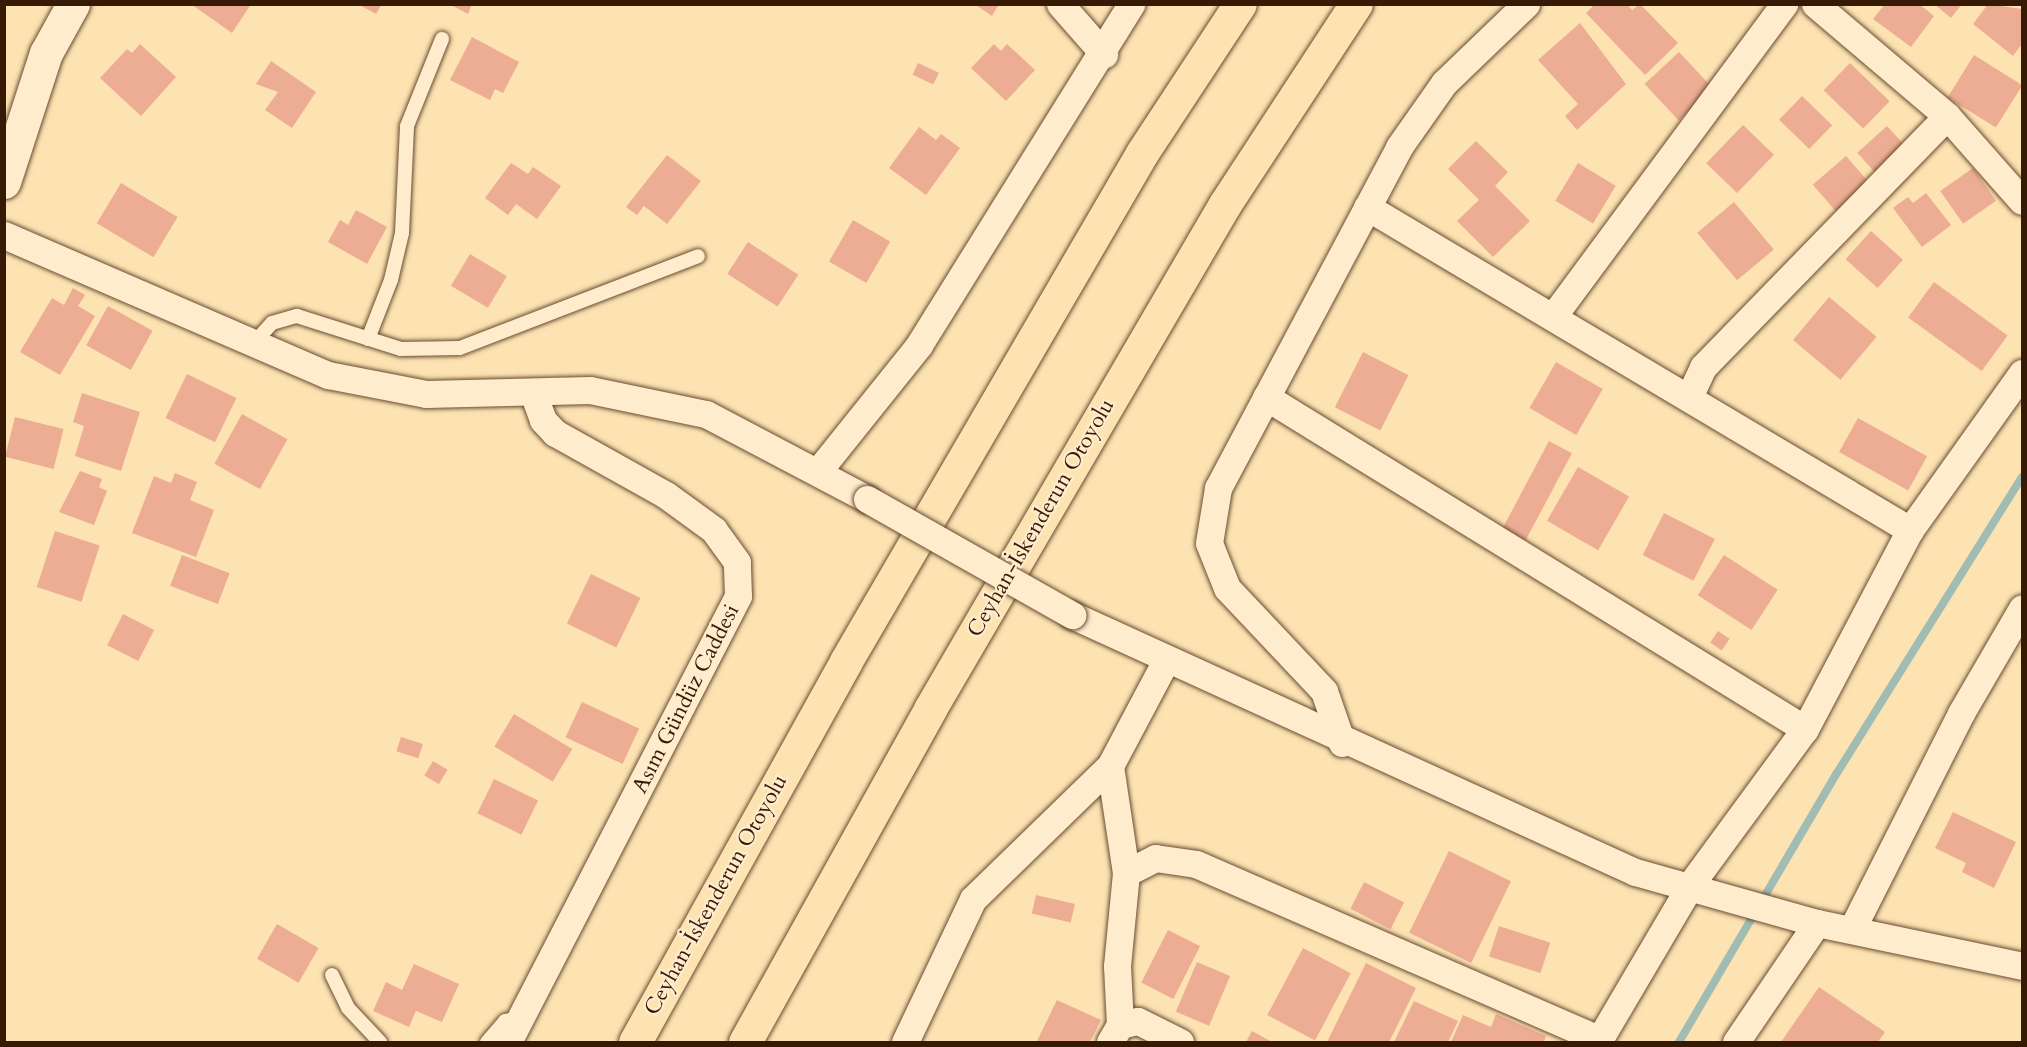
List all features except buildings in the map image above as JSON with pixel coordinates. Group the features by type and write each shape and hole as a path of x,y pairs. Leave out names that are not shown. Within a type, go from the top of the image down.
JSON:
{"highway":[{"name":"Ceyhan-İskenderun Otoyolu","path":"635,1042 846,661 1142,153 1240,4"},
{"name":"Ceyhan-İskenderun Otoyolu","path":"745,1042 930,708 1225,204 1356,4"}],"street":[{"path":"4,182 46,53 73,4"},
{"path":"1060,4 1104,54"},
{"path":"819,470 919,345 1104,54 1131,4"},
{"path":"1342,743 1324,691 1227,588 1209,543 1218,488 1399,147 1444,83 1526,4"},
{"path":"1554,315 1784,4"},
{"path":"1815,4 1947,116 2022,201"},
{"path":"1690,395 1703,367 1947,116"},
{"path":"1367,207 1690,395 1910,530"},
{"path":"4,235 328,375 426,394 590,390 706,414 819,470 1072,615 1165,662 1635,872 1736,896 1816,923 1853,927 2022,966"},
{"path":"1126,873 1155,858 1196,864 1599,1041 1691,884 1805,729 1910,530 2022,373"},
{"name":"Asım Gündüz Caddesi","path":"508,1042 738,596 737,562 714,530 657,490 555,433 543,420 533,392"},
{"path":"1266,398 1805,729"},
{"path":"1853,927 1961,713 2022,608"},
{"path":"905,1042 973,898 1110,766 1165,662"},
{"path":"1110,766 1126,873 1117,966 1115,1034 1138,1022 1180,1042"},
{"path":"1736,1042 1816,923"}],"lane":[{"path":"368,339 391,280 402,233 407,126 442,39"},
{"path":"254,343 272,323 287,316 423,352 460,348 698,256"},
{"path":"332,975 348,1008 380,1042"},
{"path":"487,1042 505,1021 521,1018"}],"waterway":[{"path":"1679,1042 1837,773 2022,477"}]}
